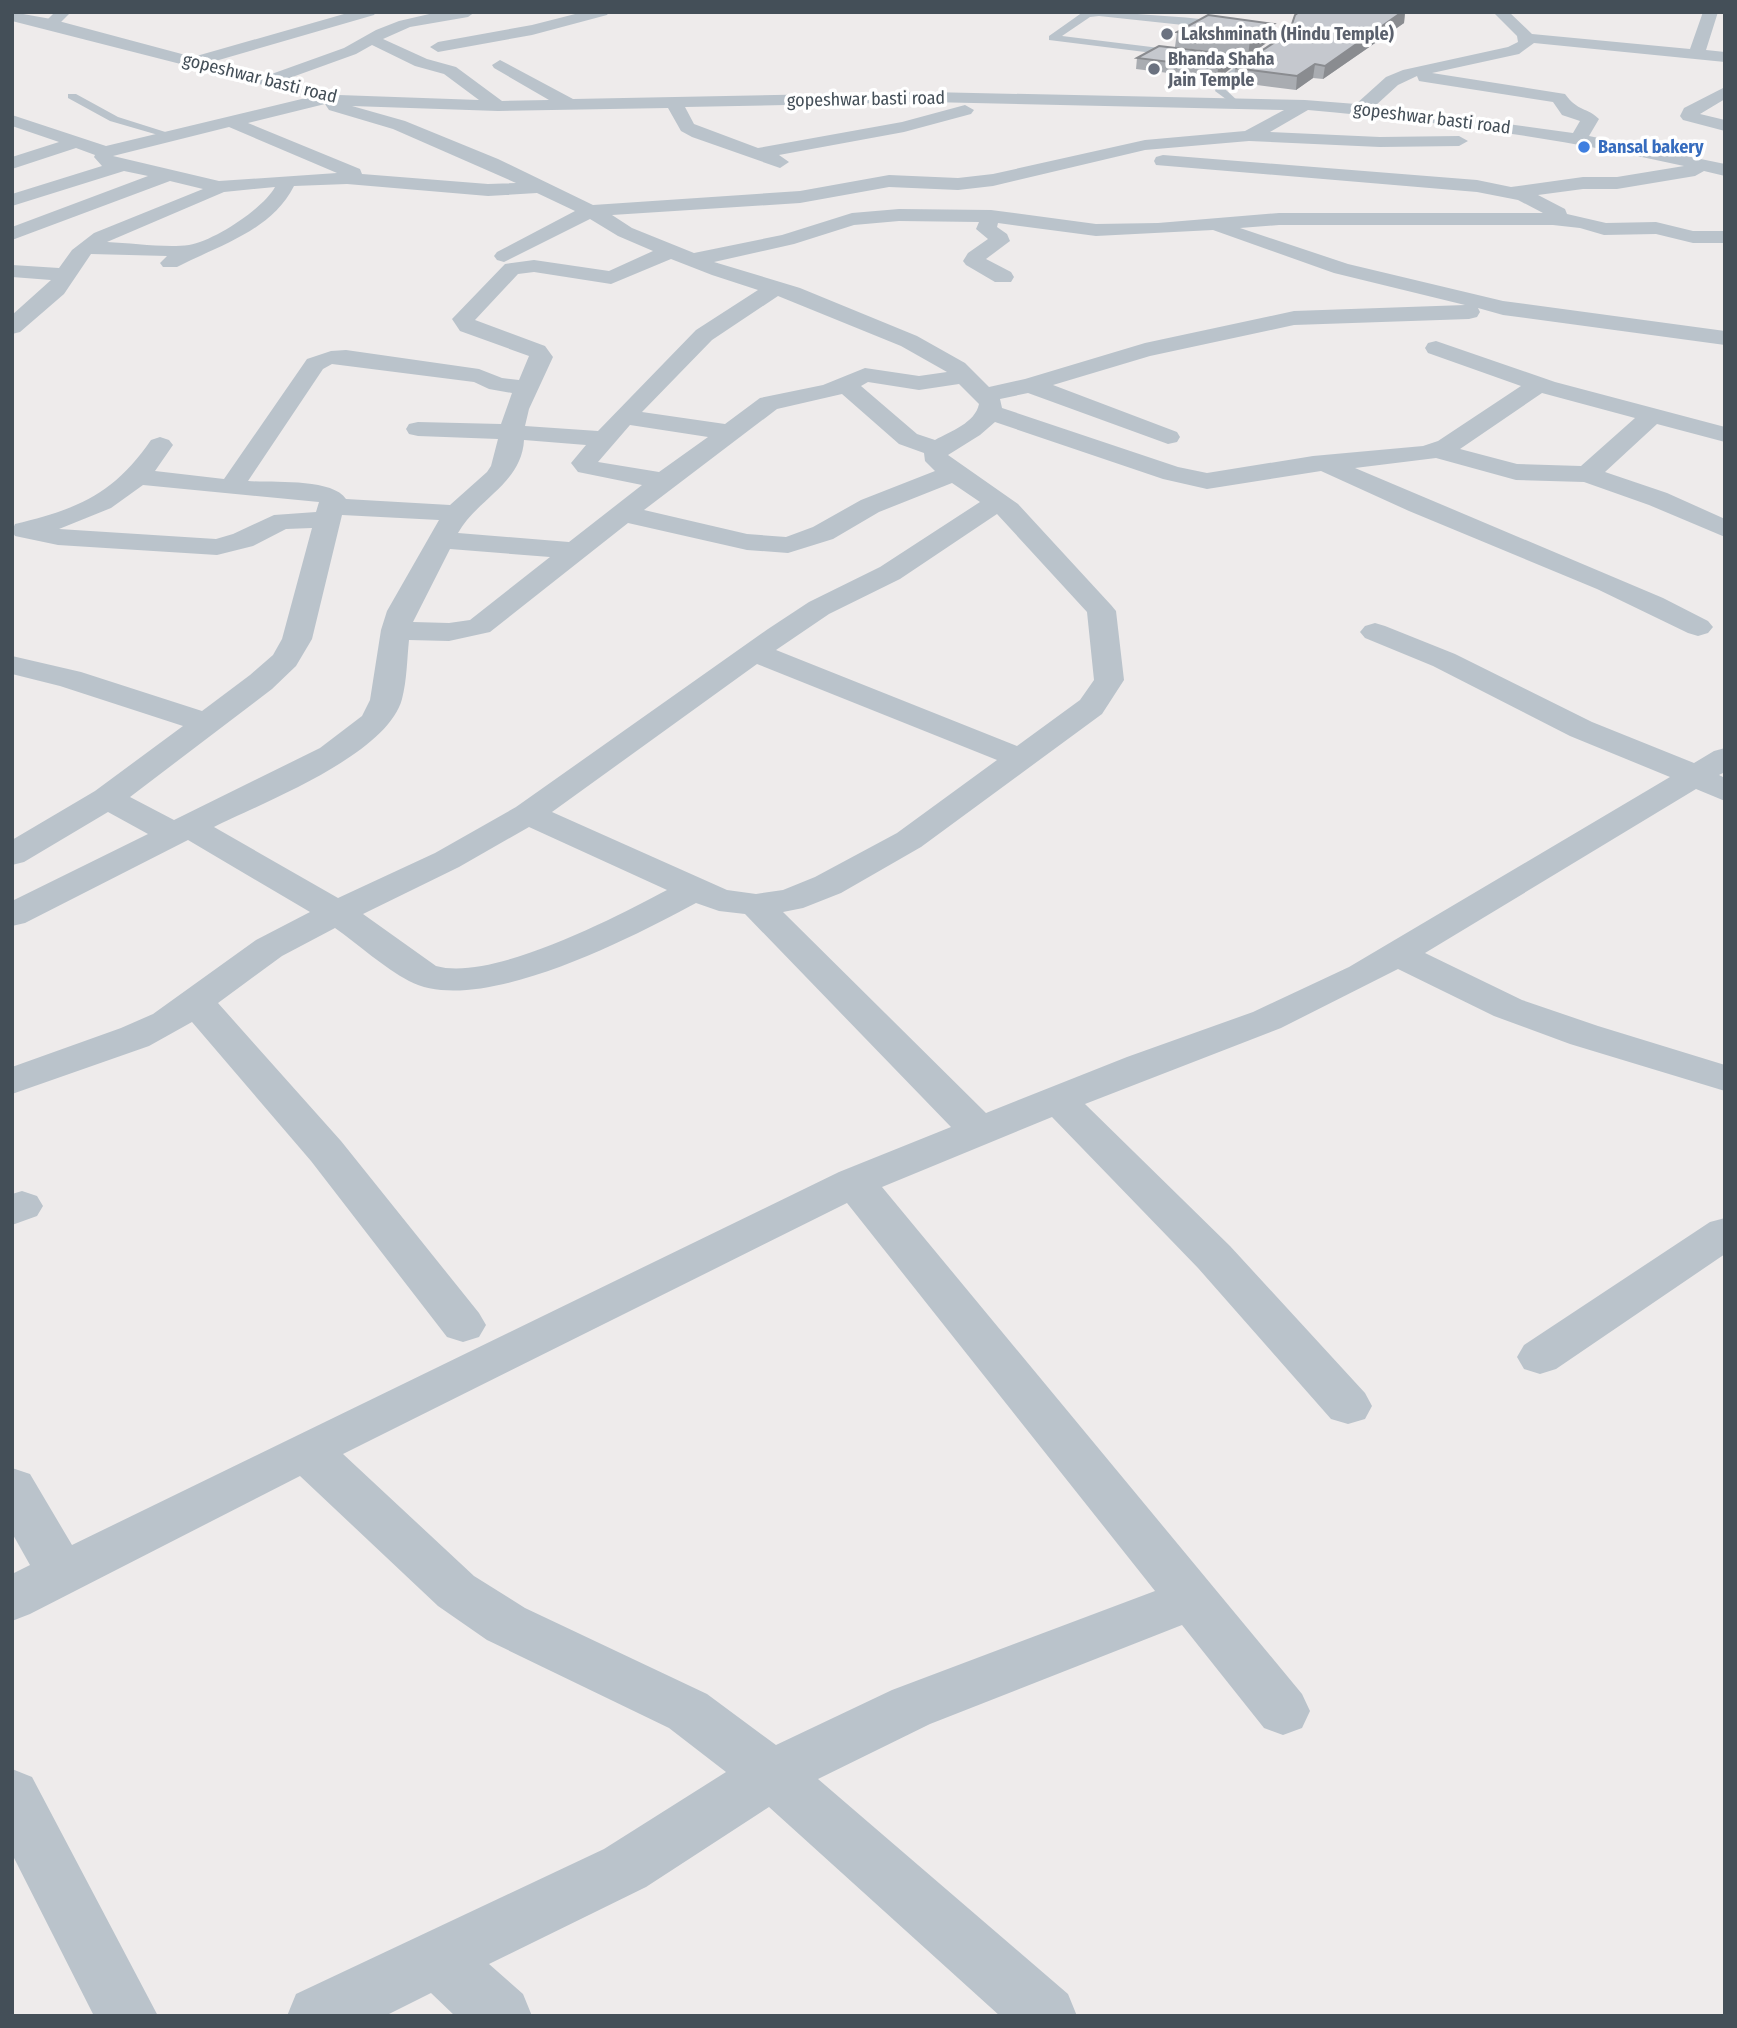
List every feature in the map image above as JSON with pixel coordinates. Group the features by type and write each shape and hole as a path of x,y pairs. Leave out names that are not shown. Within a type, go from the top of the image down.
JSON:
{"street":[{"path":"195,61 369,12"},
{"path":"270,80 349,51 382,33 417,22 466,12"},
{"path":"439,47 532,30 602,12"},
{"path":"1500,12 1526,38 1716,71"},
{"path":"1710,15 1725,24"},
{"path":"1710,15 1716,71 1689,116 1725,126"},
{"name":"gopeshwar basti road","path":"12,16 58,18 195,61 335,99 498,106 824,99 1004,99 1305,105 1440,117 1578,139 1719,169"},
{"path":"1361,109 1392,80 1409,73 1513,51 1526,44 1526,38"},
{"path":"372,39 421,63 450,69 523,59"},
{"path":"487,65 569,104"},
{"path":"450,69 498,106"},
{"path":"1409,73 1460,84 1559,98 1568,111 1590,119 1578,139"},
{"path":"956,80 1033,91 1039,93 1041,100"},
{"path":"12,120 106,152 335,99 335,106 431,137 583,208 625,232 909,341 966,376 988,404 1192,479 1236,478 1325,463 1404,458 1434,450 1447,446 1540,384"},
{"path":"824,99 839,127 853,136"},
{"path":"756,153 904,127 1004,99"},
{"path":"1066,100 1062,107 1101,120"},
{"path":"674,102 687,127 793,166"},
{"path":"1249,136 1305,105"},
{"path":"233,123 365,178"},
{"path":"1140,131 1178,141"},
{"path":"544,212 800,197 889,181 958,184 993,180 1178,141 1249,136 1380,142 1459,141"},
{"path":"12,163 77,142"},
{"path":"106,152 103,158 121,166 216,187 288,180 365,178 488,190 539,187"},
{"path":"1099,156 1419,180 1513,192 1535,200 1569,220"},
{"path":"12,200 121,166"},
{"path":"1513,192 1583,183 1616,183 1719,169"},
{"path":"818,174 855,187"},
{"path":"12,234 167,176"},
{"path":"170,263 261,217 282,196 288,180"},
{"path":"922,181 999,216"},
{"path":"17,318 56,289 82,251 124,226 207,195 215,191 216,187"},
{"path":"488,190 491,202 500,210"},
{"path":"800,197 852,219"},
{"path":"504,256 583,208"},
{"path":"12,915 331,755 358,737 375,721 386,700 396,630 402,611 456,513 496,478 504,467 511,445 511,432 541,357 540,353 468,326 463,320 506,273 521,265 611,278 682,256 787,240 852,219 899,215 999,216 1073,229 1133,229 1279,219 1569,220 1604,229 1656,228 1693,237 1725,237"},
{"path":"999,216 986,229 1000,238 1000,241 973,261 1003,277"},
{"path":"1208,225 1341,269 1503,308 1725,338"},
{"path":"664,481 587,467 584,463 624,416 704,335 764,285 821,228"},
{"path":"12,242 82,251 191,251"},
{"path":"12,271 66,275"},
{"path":"988,404 1030,385 1145,350 1294,318 1424,315 1503,308"},
{"path":"1436,348 1540,384 1725,435"},
{"path":"231,487 315,364 322,360 341,356 479,376 497,384 527,388"},
{"path":"396,630 443,634 463,632 480,626 621,513 769,403 846,385 865,375 919,383 966,376"},
{"path":"846,385 908,439 938,449"},
{"path":"1030,385 1168,437"},
{"path":"528,814 719,900 755,905 790,900 828,885 909,840 1091,706 1109,680 1101,611 1009,510 953,473 938,461 935,454 938,449 985,420 988,404"},
{"path":"624,416 728,432"},
{"path":"1587,474 1653,416"},
{"path":"418,429 604,439"},
{"path":"19,530 54,522 96,504 136,477 160,445"},
{"path":"1434,450 1516,472 1587,474 1658,499 1725,529"},
{"path":"1325,463 1419,508 1650,602 1698,628"},
{"path":"621,513 747,542 788,544 823,533 870,506 953,473"},
{"path":"12,855 107,798 261,682 285,660 296,639 333,499 329,495 136,477"},
{"path":"12,1081 135,1037 167,1022 197,1003 268,948 447,860 528,814 819,608 890,573 997,502"},
{"path":"19,530 101,541 217,547 243,540 284,521 328,513 456,513"},
{"path":"440,540 572,551"},
{"path":"1375,632 1444,660 1581,729 1715,775"},
{"path":"754,652 1020,758"},
{"path":"12,665 70,679 207,723"},
{"path":"12,1599 303,1452 854,1182 1266,1020 1362,975 1715,775"},
{"path":"107,798 181,830 337,912 423,974 447,981 483,976 538,962 626,926 695,889"},
{"path":"755,905 979,1131"},
{"path":"1397,954 1507,1007 1584,1035 1725,1078"},
{"path":"197,1003 327,1151 463,1325"},
{"path":"1058,1100 1214,1257 1348,1406"},
{"path":"854,1182 1283,1711"},
{"path":"1539,1357 1725,1233"},
{"path":"303,1452 330,1471 456,1591 506,1624 688,1711 772,1774 1046,2016"},
{"path":"12,1488 62,1574"},
{"path":"318,2016 625,1868 772,1774 911,1707 1192,1599"},
{"path":"12,1795 127,2016"},
{"path":"437,1958 501,2016"}],"lane":[{"path":"1234,102 1220,91 1221,86 1282,42 1284,36 1258,30 1099,13 1087,15 1053,38 1251,62"},
{"path":"72,96 114,119 173,136"}],"building":[{"path":"1299,12 1402,12 1325,66 1315,64 1297,76 1235,68 1289,33 1295,15"},
{"path":"1208,15 1274,24 1250,40 1177,32"},
{"path":"1159,46 1235,55 1218,68 1137,58"}],"place":[{"name":"Lakshminath (Hindu Temple)","path":"1167,34"},
{"name":"Bhanda Shaha Jain Temple","path":"1154,69"},
{"name":"Bansal bakery","path":"1584,147"}]}
